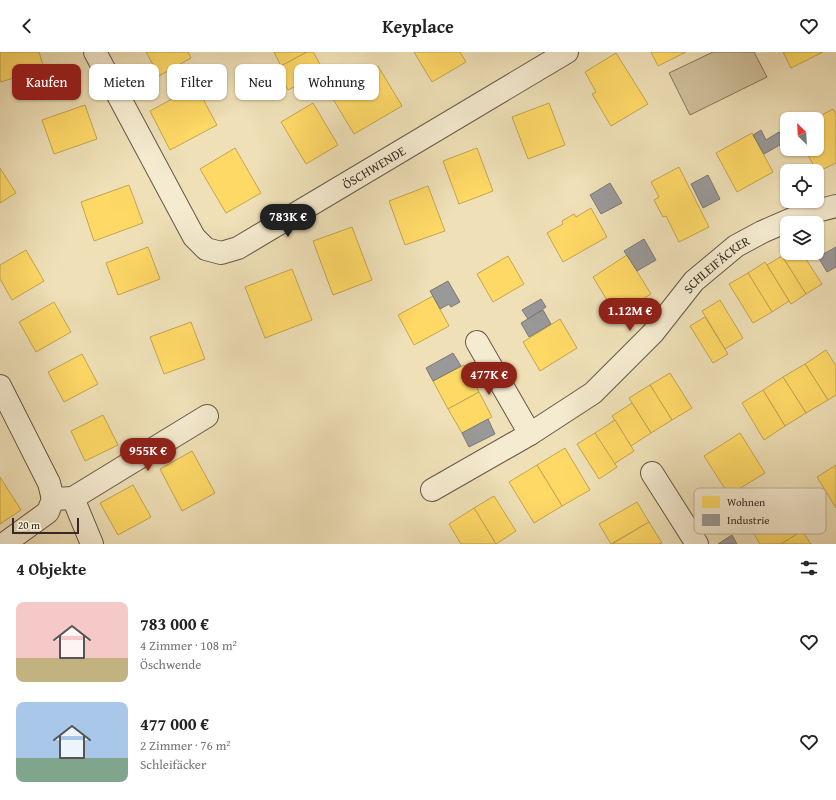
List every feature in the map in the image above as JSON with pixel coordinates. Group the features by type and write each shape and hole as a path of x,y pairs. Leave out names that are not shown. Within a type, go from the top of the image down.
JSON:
{"street":[{"name":"ÖSCHWENDE","path":"94,52 194,237 206,249 221,253 238,248 567,52"},
{"name":"SCHLEIFÄCKER","path":"432,490 530,434 593,393 653,333 694,280 736,246 762,232 801,215 836,206"},
{"path":"478,342 530,434"},
{"path":"0,386 49,483 63,498 92,544"},
{"path":"4,544 48,512 63,498 207,416"},
{"path":"652,473 697,544"}],"shaded area":[{"path":"713,52 754,52 767,77 690,115 669,73"}],"building: Wohnen":[{"path":"0,52 39,52 43,64 12,64 12,78 1,82"},
{"path":"146,52 188,52 191,58 180,64 167,64 167,72 159,76 159,64 152,64"},
{"path":"274,52 307,52 285,64 280,64"},
{"path":"307,52 313,52 320,64 294,64 294,87 288,90 286,86 286,64 284,64"},
{"path":"414,52 460,52 466,62 432,82"},
{"path":"651,52 686,52 658,66"},
{"path":"783,52 823,52 791,68"},
{"path":"616,53 648,104 611,126 592,94 596,92 585,72"},
{"path":"379,68 402,106 354,134 334,100 379,100"},
{"path":"170,100 204,100 217,125 170,150 150,111"},
{"path":"313,103 338,145 306,164 281,122"},
{"path":"549,103 565,145 528,159 512,117"},
{"path":"85,105 97,139 54,154 42,120"},
{"path":"833,109 836,114 836,163 824,169 824,164 813,164 809,156 824,156 824,114"},
{"path":"752,133 773,172 737,192 716,153"},
{"path":"235,148 261,193 226,213 200,169"},
{"path":"477,148 493,191 459,204 443,161"},
{"path":"679,167 709,227 679,242 666,216 663,217 654,200 659,197 651,182"},
{"path":"0,168 16,193 0,203"},
{"path":"129,185 143,223 94,241 81,202"},
{"path":"428,186 445,231 405,245 389,201"},
{"path":"591,208 607,237 563,262 547,233 563,224 562,221 574,214 576,217"},
{"path":"352,227 372,280 333,295 313,241"},
{"path":"148,247 160,279 118,295 106,263"},
{"path":"26,250 44,281 12,300 0,279 0,265"},
{"path":"627,255 651,294 616,315 593,277"},
{"path":"508,256 524,284 493,302 477,274"},
{"path":"780,257 780,260 785,260 806,294 791,304 767,265"},
{"path":"785,260 807,260 822,284 806,294"},
{"path":"765,262 789,301 772,312 748,273"},
{"path":"292,269 312,320 265,338 245,287"},
{"path":"748,273 772,312 753,323 729,284"},
{"path":"433,296 449,326 414,345 398,315"},
{"path":"720,300 743,338 725,349 702,311"},
{"path":"54,302 71,332 36,352 19,322"},
{"path":"705,317 728,354 713,363 690,326"},
{"path":"560,319 577,348 540,371 523,342"},
{"path":"191,322 205,359 164,374 150,337"},
{"path":"826,350 836,366 836,395 828,400 805,364"},
{"path":"82,354 98,384 64,402 48,372"},
{"path":"805,364 828,400 806,413 783,377"},
{"path":"464,365 479,392 448,409 433,381"},
{"path":"670,373 692,408 672,420 650,385"},
{"path":"783,377 806,413 785,426 763,390"},
{"path":"650,385 672,420 651,433 629,398"},
{"path":"763,390 785,426 764,440 742,403"},
{"path":"479,392 492,417 462,433 448,409"},
{"path":"632,403 651,433 631,446 612,416"},
{"path":"103,415 118,445 85,461 71,431"},
{"path":"615,420 634,451 614,464 595,433"},
{"path":"595,433 617,467 599,479 577,444"},
{"path":"740,433 765,473 740,488 725,488 704,456"},
{"path":"565,448 590,490 562,506 537,465"},
{"path":"192,451 215,493 182,511 160,469"},
{"path":"537,465 562,506 534,523 509,482"},
{"path":"836,465 836,508 826,492 826,488 824,488 817,477"},
{"path":"0,477 21,510 0,524"},
{"path":"133,485 151,517 118,535 100,503"},
{"path":"494,496 516,531 496,544 474,508"},
{"path":"637,502 649,522 611,544 599,524"},
{"path":"474,508 496,544 461,544 449,524"},
{"path":"649,522 662,543 612,544"},
{"path":"754,534 797,534 781,544 760,544"},
{"path":"797,534 804,534 811,544 781,544"}],"building: Industrie":[{"path":"761,130 766,140 779,132 780,145 764,154 753,135"},
{"path":"708,175 720,199 703,208 691,184"},
{"path":"610,183 622,203 601,214 590,195"},
{"path":"644,239 656,260 637,271 624,251"},
{"path":"836,247 836,267 827,272 820,260 824,260 824,254"},
{"path":"448,281 460,302 451,307 449,304 440,309 430,291"},
{"path":"541,299 546,307 528,319 522,310"},
{"path":"543,310 551,324 529,337 521,323"},
{"path":"453,353 461,366 433,381 426,368"},
{"path":"488,419 495,434 469,447 462,433"},
{"path":"732,535 737,544 718,544"}]}
